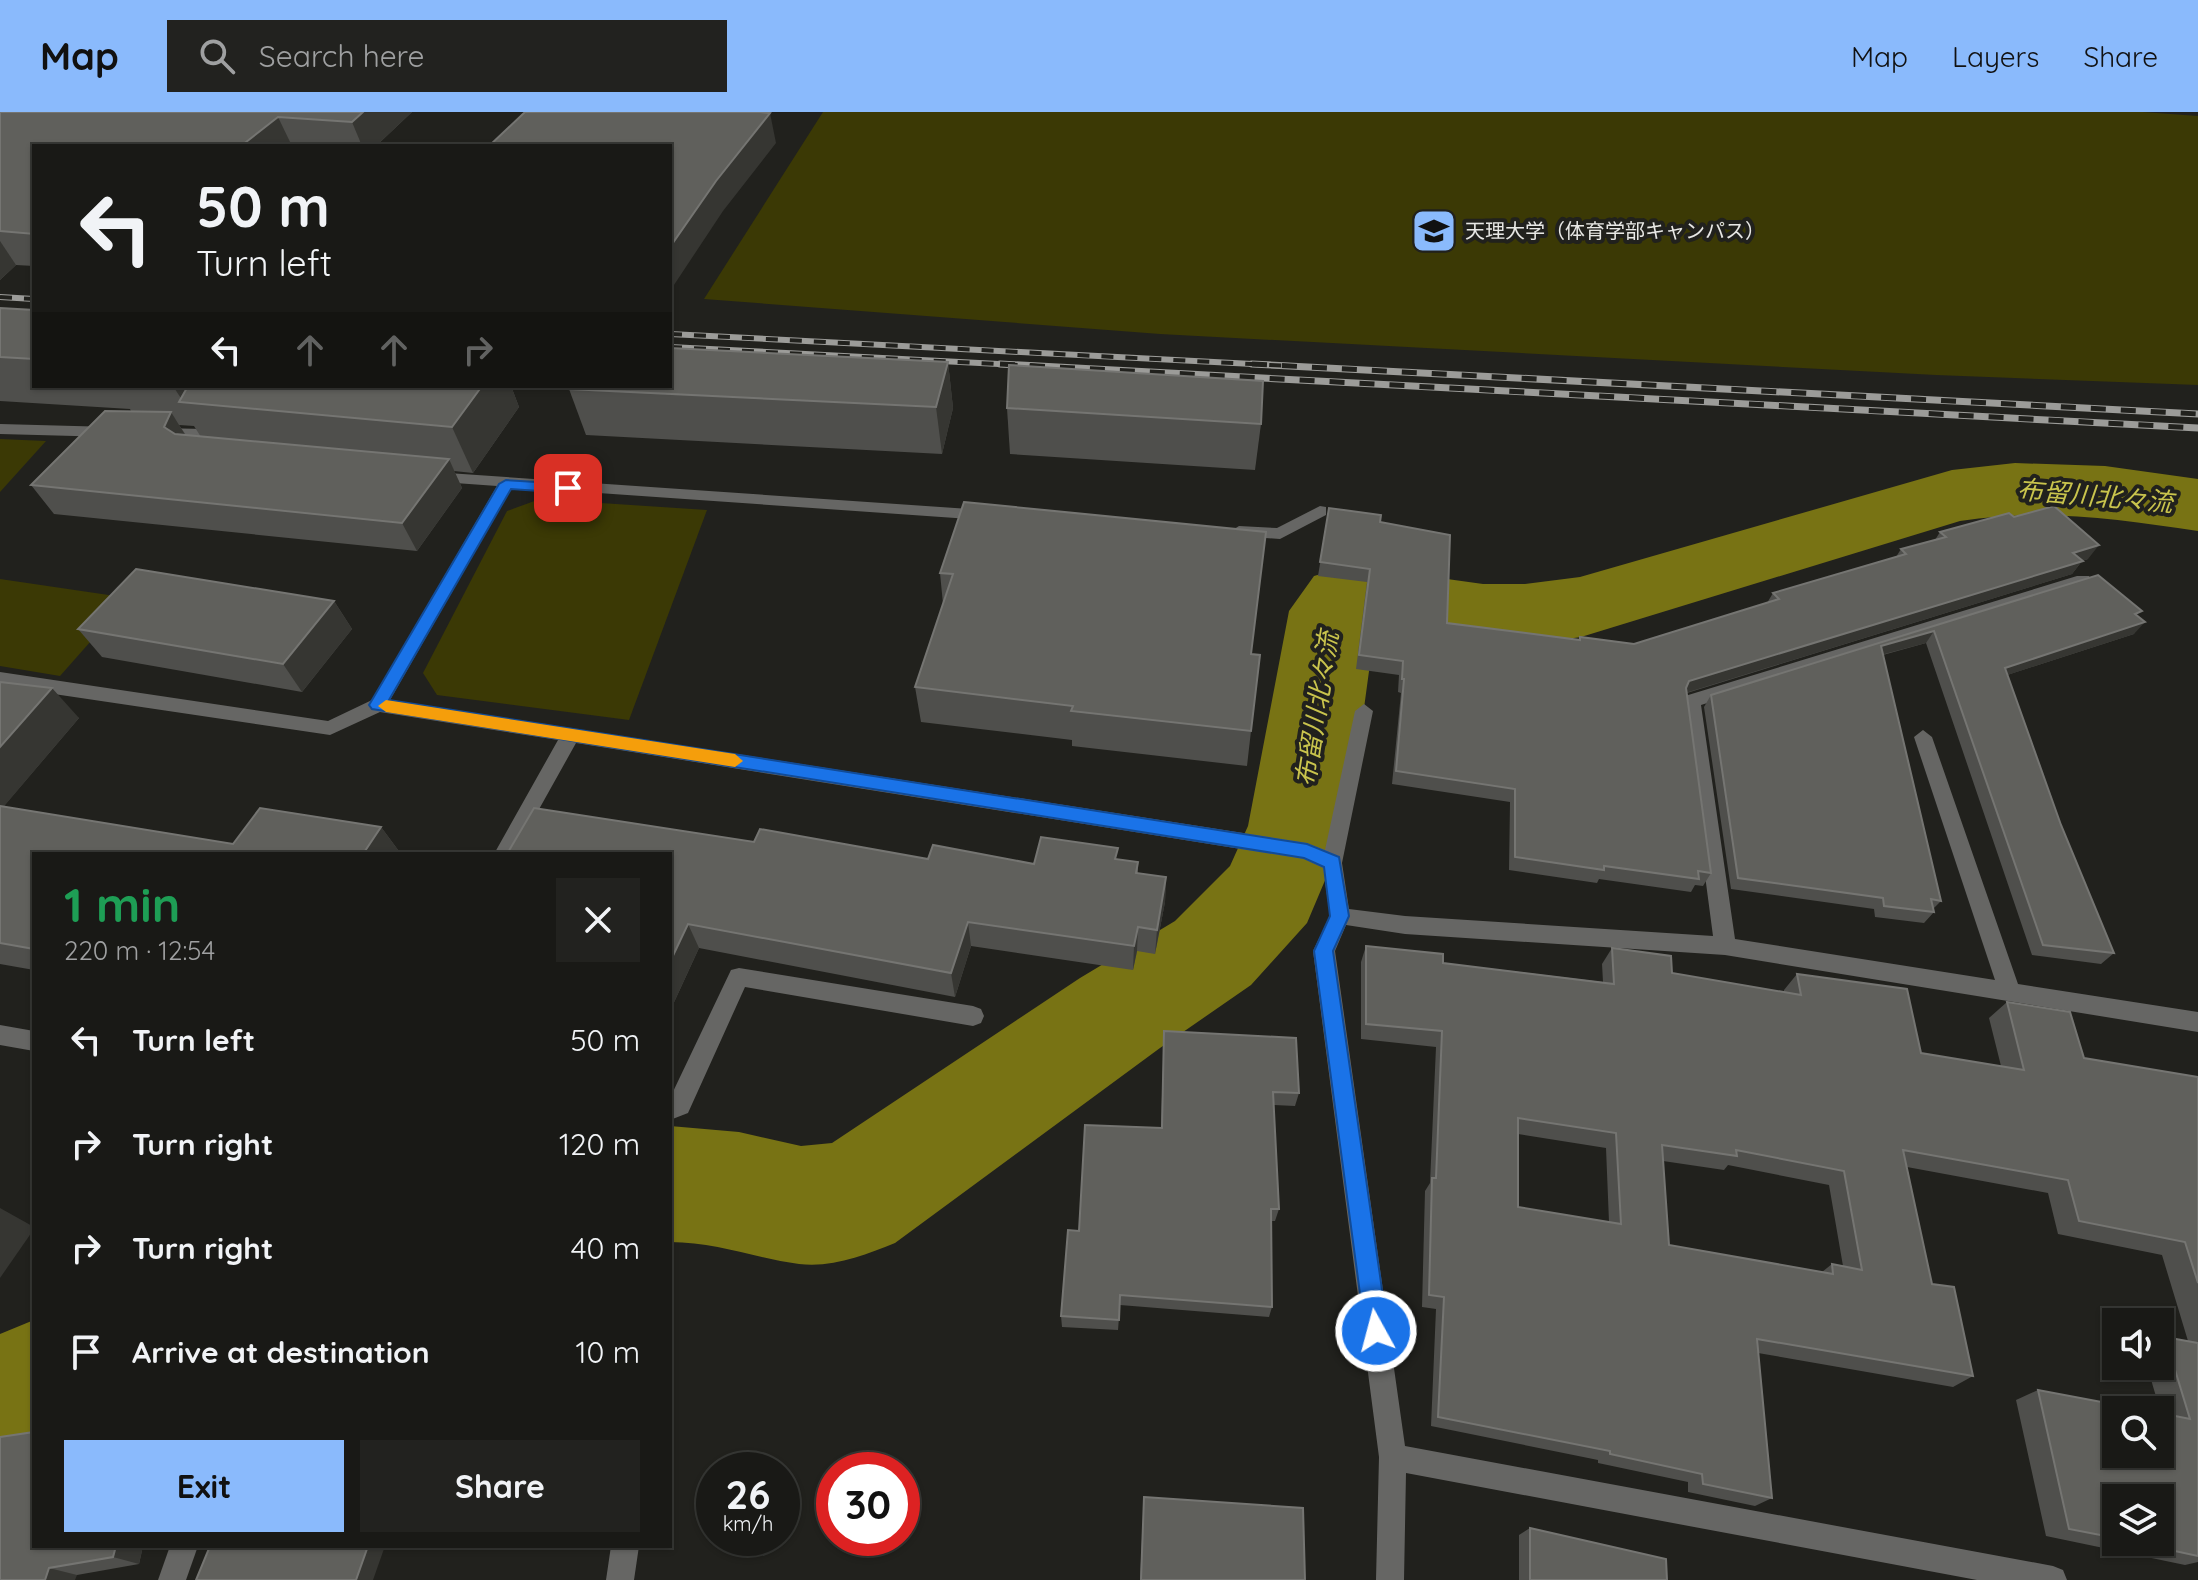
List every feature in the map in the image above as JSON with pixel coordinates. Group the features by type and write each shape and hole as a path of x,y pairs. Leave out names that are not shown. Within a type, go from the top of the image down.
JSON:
{"street":[{"path":"0,429 134,432 209,428 194,455 210,457"},
{"path":"413,475 506,484 996,515"},
{"path":"0,679 330,728 378,705 506,484"},
{"path":"1217,530 1280,534 1320,511"},
{"path":"1725,946 1691,701 2083,580"},
{"path":"378,705 1307,851 1332,863"},
{"path":"1364,711 1332,863 1340,916 1324,951 1393,1457 1390,1580"},
{"path":"505,852 571,735"},
{"path":"1923,737 2010,992"},
{"path":"1340,916 1405,925 1725,946 2198,1022"},
{"path":"672,1108 680,1106 739,977 973,1016"},
{"path":"0,1035 32,1041"},
{"path":"1393,1457 2053,1580"},
{"path":"172,1580 183,1548"},
{"path":"620,1580 625,1548"}],"shaded area":[{"name":"天理大学（体育学部キャンパス）","path":"823,112 2143,112 2198,116 2198,385 1936,375 1160,334 704,299"},
{"path":"0,439 46,441 0,492"},
{"path":"540,499 707,510 629,720 437,695 423,673 507,511"},
{"path":"0,579 129,598 60,676 0,666"}],"building":[{"path":"0,112 363,112 352,122 278,117 244,144 32,144 32,234 0,231"},
{"path":"525,112 770,113 716,181 672,244 672,144 491,144"},
{"path":"0,308 32,310 32,359 0,357"},
{"path":"672,348 948,362 936,407 569,389 672,388"},
{"path":"1009,365 1263,381 1261,424 1007,408"},
{"path":"187,388 481,388 452,427 179,402"},
{"path":"105,411 171,412 164,427 175,434 449,459 402,523 31,485"},
{"path":"964,502 1266,532 1251,654 1260,655 1251,731 1071,711 1073,706 915,687 953,574 940,573"},
{"path":"2054,506 2099,545 2073,553 2083,561 1689,681 1686,688 1711,873 1698,871 1699,879 1515,857 1515,789 1396,771 1403,661 1359,655 1370,569 1320,562 1329,508 1381,515 1380,522 1450,535 1447,623 1634,644 1779,599 1773,593 1906,554 1901,549 1946,537 1940,532 2009,513 2014,517"},
{"path":"136,569 334,601 283,664 78,629"},
{"path":"2098,575 2142,611 2135,614 2145,622 2005,668 2061,825 2114,953 2043,945 1934,631 1881,646 1941,901 1931,899 1934,912 1884,906 1883,898 1738,878 1711,695"},
{"path":"0,682 52,688 0,747"},
{"path":"0,806 233,844 260,808 381,827 364,852 32,852 32,949 0,943"},
{"path":"534,808 754,842 760,829 928,859 933,845 1034,864 1041,837 1118,848 1115,859 1138,862 1136,873 1166,877 1157,930 1138,927 1134,946 968,922 951,973 688,924 672,958 672,852 508,852"},
{"path":"1366,946 1443,954 1443,963 1614,984 1612,948 1671,956 1672,973 1801,995 1797,974 1907,989 1921,1053 2024,1070 2007,1002 2070,1012 2084,1058 2198,1077 2198,1283 2185,1242 2079,1221 2068,1180 1903,1150 1932,1284 1954,1287 1973,1376 1757,1339 1772,1498 1703,1484 1702,1474 1610,1454 1610,1451 1438,1417 1444,1297 1429,1295 1432,1178 1436,1178 1442,1031 1366,1024","holes":["1518,1118 1616,1133 1621,1224 1518,1207","1662,1145 1737,1156 1736,1150 1844,1171 1862,1270 1832,1264 1833,1274 1669,1245"]},
{"path":"1164,1031 1296,1038 1299,1093 1273,1092 1279,1209 1271,1209 1272,1307 1120,1295 1119,1320 1061,1316 1068,1230 1079,1231 1085,1125 1162,1128"},
{"path":"2174,1339 2198,1343 2198,1556 2174,1551 2174,1484 2102,1484 2102,1535 2069,1529 2038,1390 2102,1402 2102,1468 2174,1468 2174,1416 2190,1419 2174,1367"},
{"path":"32,1432 32,1548 115,1548 113,1557 49,1568 45,1580 0,1580 0,1437"},
{"path":"1144,1497 1303,1508 1305,1580 1141,1580"},
{"path":"1530,1528 1666,1559 1667,1580 1530,1580"},
{"path":"209,1548 367,1548 356,1580 196,1580"}],"waterway":[{"name":"布留川北々流","path":"672,1184 739,1191 801,1205 852,1201 1120,1013 1213,953 1270,893 1298,826 1333,611 1345,597 1376,597 1469,614 1539,613 1581,607 1952,496 1984,491 2045,488 2105,492 2198,505"},
{"name":"布留川北々流","path":"0,1402 32,1388"}],"railway":[{"path":"0,297 32,299"},
{"path":"672,334 1283,366"},
{"path":"672,347 1037,366"},
{"path":"1000,364 2198,428"},
{"path":"1252,364 1283,366"},
{"path":"1283,366 1290,366"},
{"path":"1283,366 2198,414"}],"slow traffic":[{"path":"386,706 735,761"}],"place":[{"name":"天理大学（体育学部キャンパス）","path":"1434,231"}],"route":[{"path":"568,488 506,484 378,705 1307,851 1332,863 1340,916 1324,951 1376,1331"}]}
